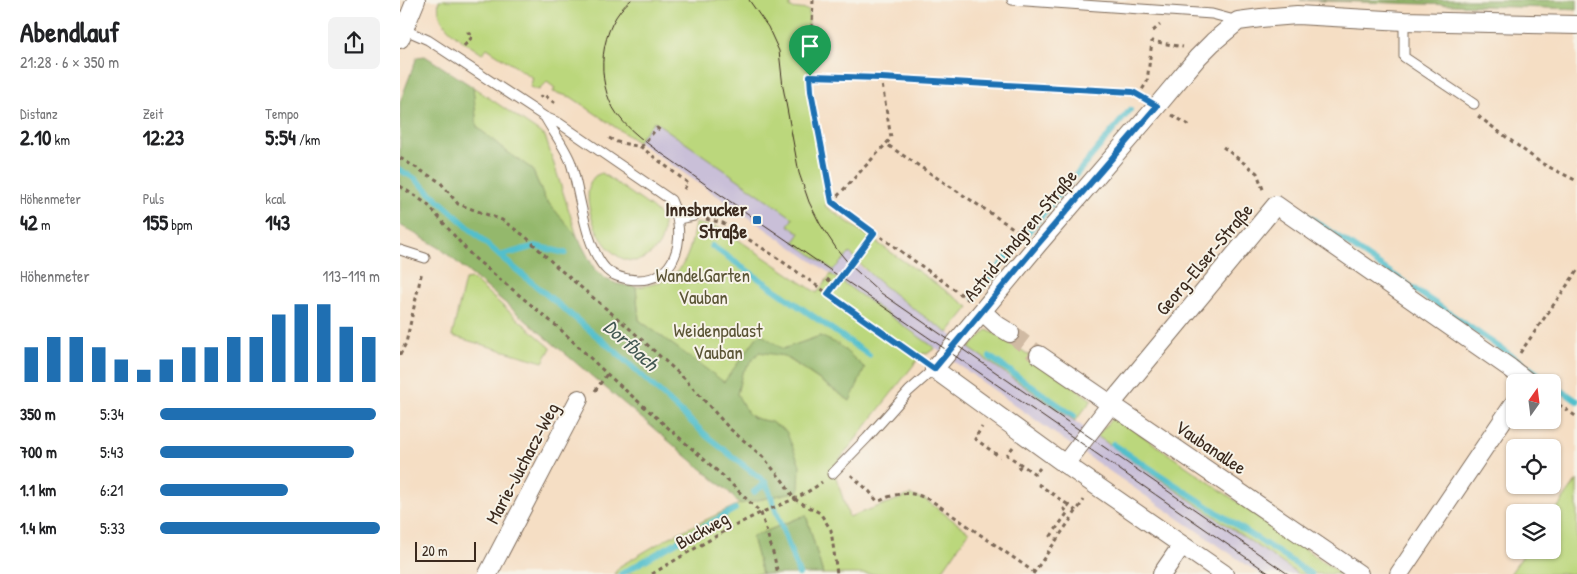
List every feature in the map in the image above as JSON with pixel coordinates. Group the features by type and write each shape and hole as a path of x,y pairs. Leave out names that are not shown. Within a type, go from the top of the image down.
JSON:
{"street":[{"path":"402,34 416,0"},
{"name":"Astrid-Lindgren-Straße","path":"934,369 1198,57 1238,22 1261,18 1297,16 1404,21 1577,25"},
{"name":"Georg-Elser-Straße","path":"1064,464 1111,404 1276,205 1518,374"},
{"path":"983,312 1010,334"},
{"name":"Vaubanallee","path":"1039,354 1359,574"},
{"path":"934,369 1064,464 1224,574"},
{"name":"Marie-Juchacz-Weg","path":"488,574 579,399"},
{"path":"1399,574 1506,415"},
{"path":"1162,574 1182,544"}],"lane":[{"name":"Astrid-Lindgren-Straße","path":"1012,0 1212,14 1238,22"},
{"path":"1404,21 1404,58 1474,104"},
{"path":"402,34 428,40 545,117 559,124 670,200 678,219 679,238 676,253 665,270 657,275 641,279 622,278 611,274 598,260 586,226 570,162 545,117"},
{"path":"678,219 694,216"},
{"path":"400,250 425,258"},
{"name":"Astrid-Lindgren-Straße","path":"832,474 909,391 934,369"}],"path":[{"path":"814,0 811,91 832,202 972,302 983,312"},
{"path":"455,58 473,36 468,32 469,30"},
{"path":"1138,96 1147,82 1152,41 1187,48 1198,57"},
{"path":"810,76 881,78 1133,92 1157,106"},
{"path":"832,202 891,138 881,78"},
{"path":"533,109 542,94 561,108"},
{"path":"1474,104 1478,118 1541,164 1577,181"},
{"path":"641,147 657,128 661,131"},
{"path":"602,134 617,142 641,147 688,183 680,195"},
{"path":"886,144 1018,230"},
{"path":"1223,147 1257,173 1266,196 1276,205"},
{"path":"400,158 440,182 458,204 502,220 526,237 556,266 685,379 730,428 762,456 783,481 794,500 820,513 831,530 837,574"},
{"path":"400,186 427,204 472,256 559,328 607,374 763,512 778,574"},
{"path":"694,216 723,223 774,253 934,369"},
{"path":"828,294 874,233"},
{"path":"400,355 406,342 425,258"},
{"path":"1515,360 1577,271"},
{"path":"827,279 835,285"},
{"path":"1561,406 1577,417"},
{"path":"974,438 1000,457"},
{"path":"1010,457 1033,473"},
{"path":"1018,469 1021,465"},
{"path":"840,466 877,501 905,493 916,494 932,501 1033,573 1094,485"},
{"name":"Buckweg","path":"652,574 694,548 763,512 794,500 813,489 832,474"},
{"path":"1038,484 1076,511"},
{"path":"1056,539 1051,536 1068,512 1064,509 1067,504"}],"shaded area":[{"path":"596,47 809,183 840,241 860,266 900,299 1298,574 1260,574 1061,438 831,274 614,125"}],"green space":[{"path":"439,0 790,0 790,8 809,10 808,88 829,201 825,206 969,307 948,333 884,286 850,253 833,270 794,242 800,233 788,225 793,218 654,121 637,142 571,97 553,92 555,88 547,82 539,90 530,87 533,78 487,48 482,54 451,32 441,18"},
{"path":"1300,0 1577,0 1577,9"},
{"path":"425,56 473,87 477,127 532,169 545,199 577,236 595,270 606,279 617,284 636,287 639,320 724,382 761,334 783,349 820,336 838,344 865,368 850,401 785,356 759,352 742,373 737,394 747,412 753,418 771,422 786,431 800,465 799,491 739,504 729,492 440,248 400,225 400,102 417,57"},
{"path":"473,87 545,136 577,236 545,199 532,169 477,127"},
{"path":"602,173 651,207 663,218 662,239 649,255 635,261 621,258 609,249 599,235 588,202 589,187 595,176"},
{"path":"695,223 721,228 817,293 831,274 935,348 927,354 923,353 833,468 849,517 910,495 926,500 969,532 940,574 823,574 806,515 752,537 762,574 614,574 620,566 668,538 739,504 799,491 771,422 752,417 737,394 742,373 759,351 784,356 850,401 820,336 783,349 757,337 724,383 639,320 636,287 663,281 679,269 689,250"},
{"path":"472,279 551,348 543,362 452,336 465,280"},
{"path":"987,330 1006,339 1092,400 1075,421 969,348"},
{"path":"1114,416 1341,574 1298,574 1097,436"},
{"path":"1577,480 1577,574 1510,574 1521,559 1561,559 1560,504"},
{"path":"806,515 823,574 762,574 752,537"}],"waterway":[{"path":"974,297 1130,110"},
{"name":"Dorfbach","path":"400,170 414,178 500,256 616,352 709,438 766,483 799,574"},
{"path":"1280,197 1538,374"},
{"path":"500,256 535,246 565,253"},
{"path":"712,246 869,355"},
{"path":"990,357 1074,416"},
{"path":"1561,390 1577,401"},
{"path":"1113,444 1311,574"},
{"path":"754,492 766,483"},
{"path":"621,574 735,509"}],"tunnel":[{"path":"1010,333 1039,355"}],"tram line":[{"path":"631,0 620,11 612,24 603,54 605,86 610,101 617,114 631,130 713,190 984,375 1270,574"},
{"path":"749,0 768,27 779,51 783,87 799,173 809,202 820,224 850,265 881,293 1288,574"}],"place":[{"name":"Innsbrucker Straße","path":"757,220"}],"route":[{"path":"810,76 881,78 1133,92 1157,106 1038,244 934,369 828,294 874,233 832,202 811,91 810,76"}],"park label":[{"name":"WandelGarten Vauban","path":"703,286"},
{"name":"Weidenpalast Vauban","path":"718,341"}]}
